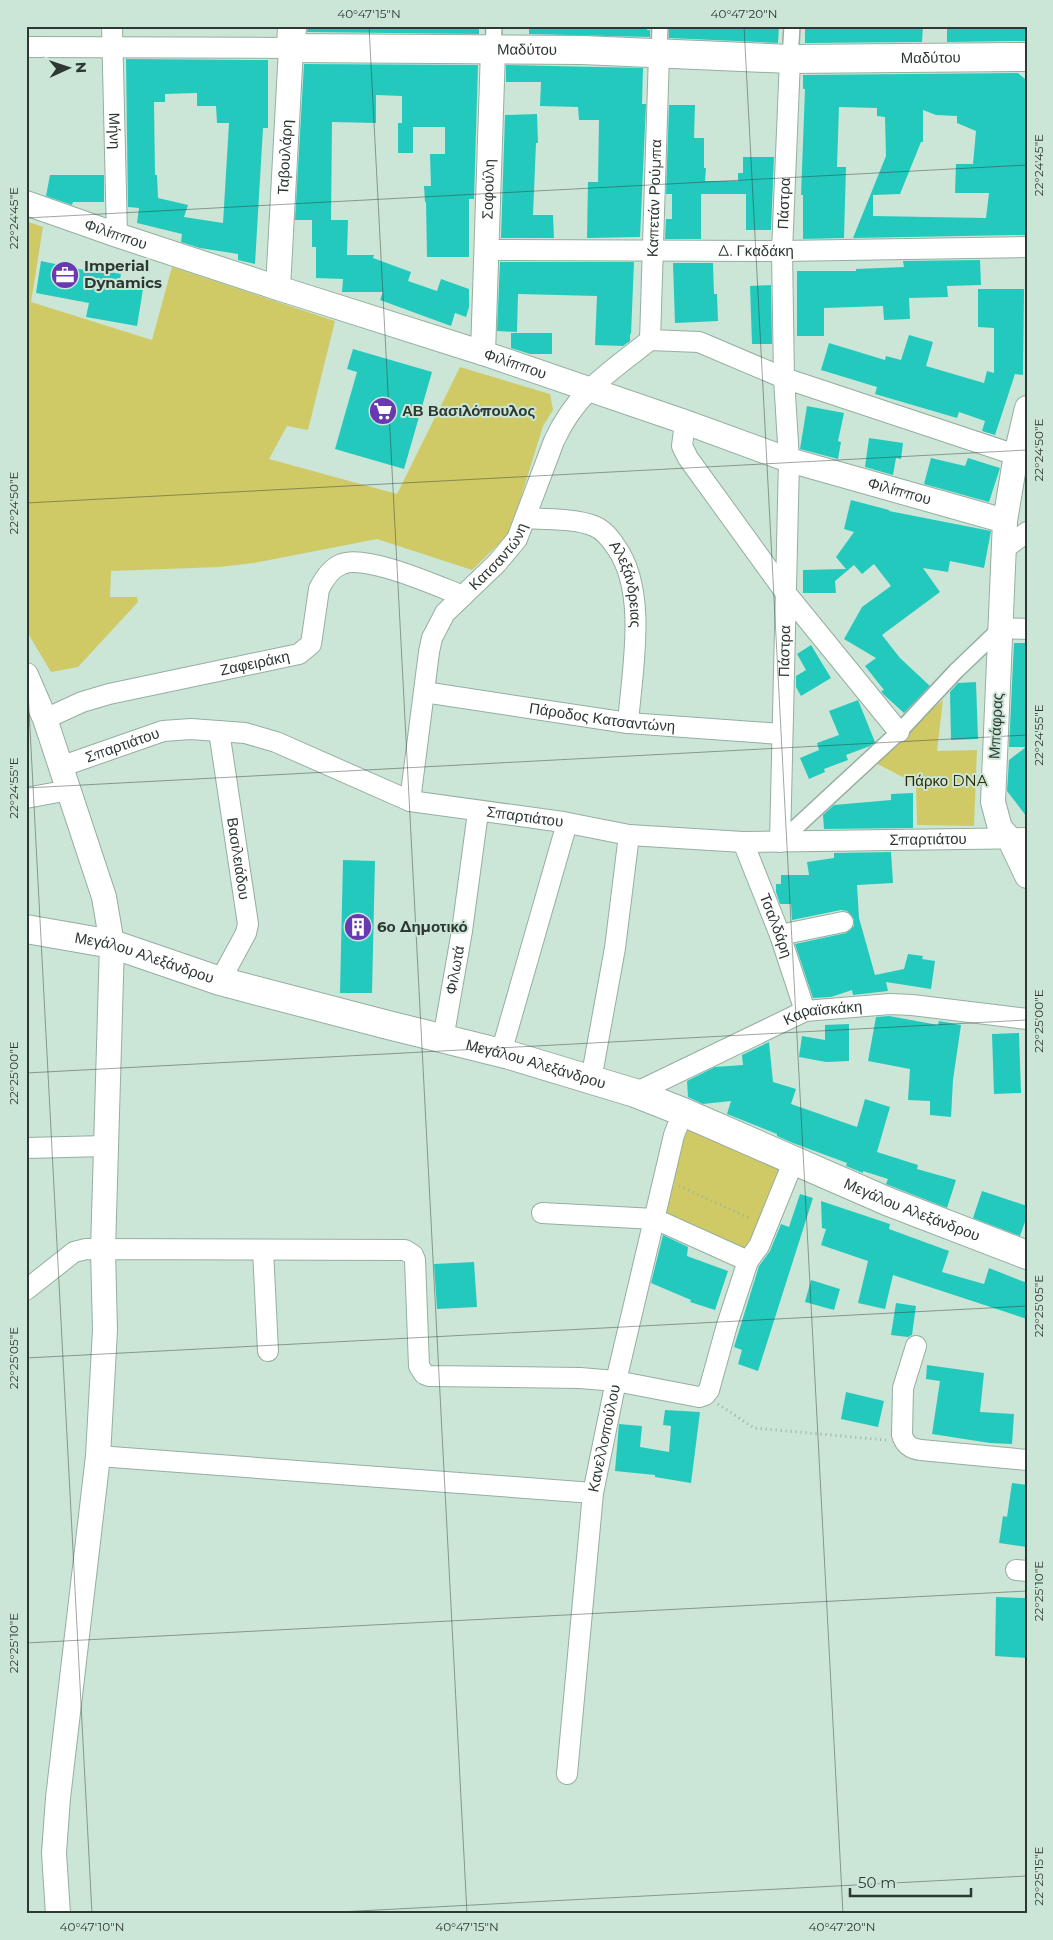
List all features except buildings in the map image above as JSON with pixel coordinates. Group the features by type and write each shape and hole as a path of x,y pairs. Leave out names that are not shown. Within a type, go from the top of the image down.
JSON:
{"main road":[{"name":"Μαδύτου","path":"291,37 494,38 582,50 790,59 1025,60"},
{"name":"Μεγάλου Αλεξάνδρου","path":"26,930 112,944 220,980 501,1053 635,1093 921,1214 1027,1255"}],"street":[{"name":"Μήνη","path":"112,26 117,235"},
{"path":"659,54 660,26"},
{"path":"790,59 792,26"},
{"name":"Μαδύτου","path":"26,46 112,48 291,37"},
{"name":"Ταβουλάρη","path":"278,288 291,37"},
{"name":"Σοφούλη","path":"483,353 494,38"},
{"name":"Καπετάν Ρούμπα","path":"650,340 659,54"},
{"name":"Πάστρα","path":"780,842 781,734 789,460 784,378 782,251 790,59"},
{"name":"Φιλίππου","path":"26,202 117,235 483,353 685,422 789,460 1005,521"},
{"name":"Δ. Γκαδάκη","path":"486,250 782,251 1027,247"},
{"path":"650,340 699,342 784,378 1016,455"},
{"name":"Κατσαντώνη","path":"410,801 432,638 446,613 507,553 517,539 561,425 588,389 650,340"},
{"name":"Μπάφρας","path":"1027,408 1016,455 1005,521 993,802 1000,828 1018,838 1027,876"},
{"path":"685,422 682,446 688,458 785,592 899,732"},
{"name":"Αλεξάνδρειας","path":"526,518 581,522 596,526 608,536 626,561 635,599 635,632 628,723"},
{"path":"1004,549 1027,532"},
{"name":"Ζαφειράκη","path":"45,719 82,702 109,694 299,654 311,644 320,589 323,582 336,567 342,564 359,561 403,574 463,596"},
{"path":"780,842 899,732 956,671 1001,628 1027,629"},
{"path":"26,675 45,719 104,897 112,944 104,1250 105,1330 98,1456 58,1798 54,1853 58,1914"},
{"name":"Πάροδος Κατσαντώνη","path":"424,692 628,723 781,734"},
{"name":"Σπαρτιάτου","path":"60,767 163,732 177,729 219,731 245,733 276,742 410,801 478,812 568,823 629,834 743,842 1018,838"},
{"name":"Βασιλειάδου","path":"219,731 248,924 246,933 220,980"},
{"path":"26,798 69,790"},
{"name":"Φιλωτά","path":"443,1039 462,931 478,812"},
{"path":"501,1053 568,823"},
{"path":"591,1080 615,948 629,834"},
{"name":"Τσαλδάρη","path":"743,842 780,935 805,1012"},
{"path":"780,935 843,922"},
{"name":"Καραϊσκάκη","path":"635,1093 805,1012 890,1004 1027,1019"},
{"name":"Κανελλοπούλου","path":"567,1774 593,1493 616,1381 674,1135 683,1112"},
{"path":"26,1148 106,1146"},
{"path":"31,1282 74,1252 86,1249 410,1252 415,1260 419,1366 424,1374 429,1376 580,1378 616,1381 699,1397 705,1395 709,1390 727,1325 748,1261 760,1246 794,1160"},
{"path":"542,1214 655,1219 748,1261"},
{"path":"263,1250 268,1351"},
{"path":"916,1346 903,1388 902,1435 904,1441 909,1446 921,1450 1027,1460"},
{"path":"98,1456 593,1493"}],"path":[{"path":"665,1179 767,1226"},
{"path":"705,1395 754,1428 904,1441"}],"green space":[{"path":"26,221 43,227 31,302 152,340 172,267 335,321 308,430 287,426 269,459 397,494 460,367 550,394 553,410 543,426 510,533 472,570 377,539 254,563 219,567 111,571 110,597 137,597 138,602 78,667 51,672 26,630"},
{"name":"Πάρκο DNA","path":"943,700 937,751 977,750 974,826 917,825 916,784 870,760"},
{"path":"677,1124 794,1160 755,1253 655,1219"}],"place":[{"name":"Imperial Dynamics","path":"65,275"},
{"name":"ΑΒ Βασιλόπουλος","path":"383,411"},
{"name":"6ο Δημοτικό","path":"358,927"}]}
